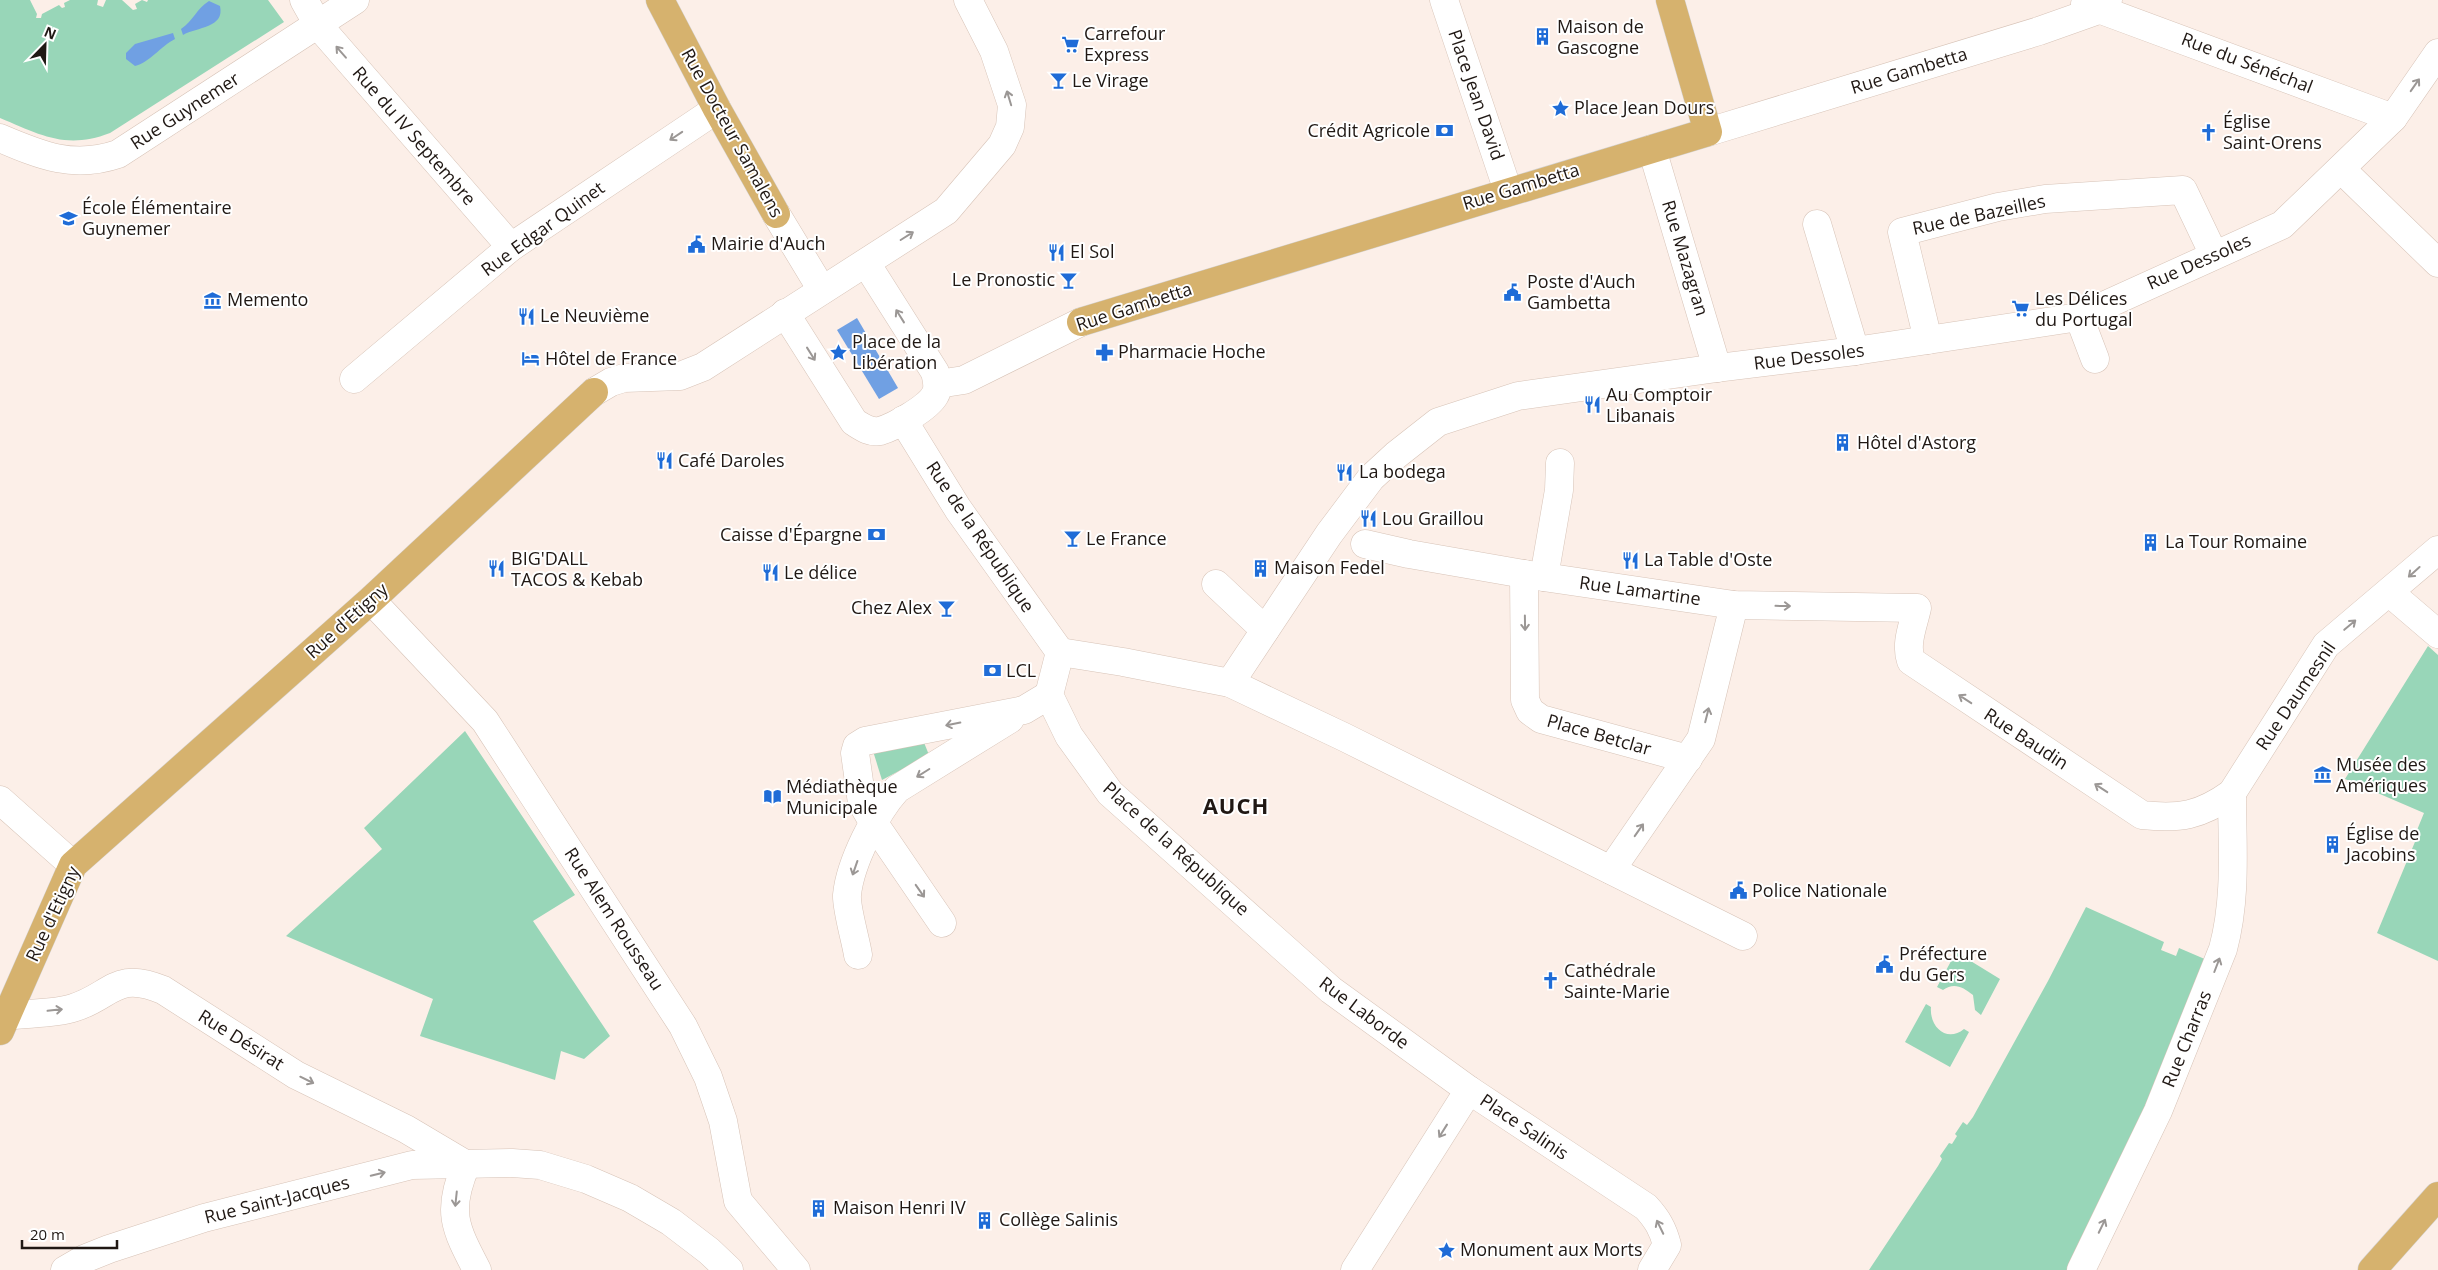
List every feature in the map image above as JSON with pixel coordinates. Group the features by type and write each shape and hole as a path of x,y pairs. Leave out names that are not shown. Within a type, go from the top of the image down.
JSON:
{"main road":[{"name":"Rue Docteur Samalens","path":"660,0 717,110 776,214"},
{"path":"1670,0 1708,132"},
{"name":"Rue Gambetta","path":"1081,322 1508,191 1708,132"},
{"name":"Rue d'Etigny","path":"3,1024 73,865 371,600 594,392"},
{"path":"2372,1270 2438,1196"}],"street":[{"name":"Rue du IV Septembre","path":"304,0 318,25 511,247"},
{"name":"Rue Guynemer","path":"0,138 58,159 81,162 100,160 118,154 355,0"},
{"path":"866,263 935,372 938,384 936,394 929,403 903,420 879,431 863,428 854,422 786,313 946,211 1002,145 1010,127 1012,106 994,51 968,0"},
{"name":"Place Jean David","path":"1444,0 1508,191"},
{"name":"Rue du Sénéchal","path":"2073,0 2104,4 2393,118"},
{"name":"Rue Gambetta","path":"1708,132 2039,31 2104,4"},
{"name":"Rue Dessoles","path":"1266,630 1329,534 1371,478 1396,455 1438,422 1518,396 1855,351 2079,317 2282,225 2393,118 2438,53"},
{"name":"Rue Edgar Quinet","path":"354,379 511,247 717,110"},
{"name":"Rue Mazagran","path":"1652,149 1717,368"},
{"path":"2341,169 2438,263"},
{"name":"Rue de Bazeilles","path":"1928,340 1902,232 1998,207 2044,200 2183,190 2214,256"},
{"name":"Rue Docteur Samalens","path":"776,214 822,290"},
{"path":"1816,224 1855,351"},
{"name":"Rue d'Etigny","path":"594,392 624,378 680,376 703,367 786,313"},
{"path":"2079,317 2096,359"},
{"name":"Rue Gambetta","path":"938,384 964,380 1081,322"},
{"name":"Rue de la République","path":"903,420 958,509 1060,652"},
{"name":"Place Betclar","path":"1560,463 1559,490 1534,576 1525,700 1530,711 1540,719 1688,759"},
{"name":"Rue Lamartine","path":"1365,544 1408,554 1534,576 1734,604 1917,608 1908,652 1911,661"},
{"name":"Rue Daumesnil","path":"2232,793 2326,646 2438,550"},
{"path":"1216,584 1266,630 1230,683"},
{"path":"2390,593 2438,634"},
{"name":"Rue Alem Rousseau","path":"371,600 485,721 683,1026 708,1077 722,1122 738,1201 796,1270"},
{"path":"1611,870 1701,738 1734,604"},
{"path":"858,955 847,896 872,822 897,789 1050,695 1060,652 1230,683 1743,936"},
{"name":"Rue Baudin","path":"1911,661 2142,815 2172,818 2193,814 2214,806 2232,793"},
{"name":"Place de la République","path":"1050,695 1069,736 1110,793 1264,929"},
{"path":"942,923 872,822 862,803 855,753 857,746 865,741 1024,710"},
{"name":"Rue Charras","path":"2081,1270 2158,1110 2223,949 2230,922 2233,889 2232,793"},
{"path":"0,800 73,865"},
{"name":"Rue Laborde","path":"1264,929 1331,990 1470,1090"},
{"name":"Rue Désirat","path":"3,1024 72,1008 126,982 146,983 162,990 296,1075 406,1129 466,1165"},
{"name":"Place Salinis","path":"1355,1270 1470,1090 1651,1213 1664,1231 1667,1245 1652,1270"},
{"name":"Rue Saint-Jacques","path":"65,1270 84,1259 109,1249 204,1218 412,1166 512,1163 540,1165 586,1179 630,1198 671,1222 709,1251 729,1270"},
{"path":"466,1165 459,1181 456,1199 458,1234 477,1270"}],"green space":[{"path":"0,0 30,0 37,14 36,18 41,18 42,14 59,5 62,8 65,7 64,3 70,0 98,0 97,5 103,7 106,0 122,0 133,10 137,9 135,4 142,0 147,2 148,0 268,0 284,22 110,133 94,138 67,140 41,135 0,118"},
{"path":"2428,646 2438,655 2438,961 2377,933 2417,837 2415,835 2424,813 2345,779"},
{"path":"465,731 575,895 533,921 610,1036 584,1059 561,1051 555,1080 420,1036 433,999 286,936 382,849 364,828"},
{"path":"923,740 929,755 882,780 873,751"},
{"path":"2086,907 2164,942 2161,950 2176,956 2179,948 2207,960 2149,1107 2070,1270 1869,1270 1938,1166 1942,1159 1940,1156 1949,1143 1952,1144 1957,1136 1955,1134 1963,1122 1967,1125 1973,1117 2048,981"},
{"path":"1956,952 2000,979 1981,1015 1975,1010 1973,995 1966,990 1958,986 1951,986 1943,990 1937,987"},
{"path":"1926,1004 1931,1007 1933,1021 1940,1031 1951,1034 1958,1033 1964,1029 1969,1032 1950,1067 1905,1042"}],"water":[{"path":"209,1 220,6 218,19 209,26 183,35 181,29"},
{"path":"173,33 175,39 140,64 135,66 126,59 126,53 135,44"},
{"path":"857,318 898,388 879,399 837,330"}],"place":[{"name":"Maison de Gascogne","path":"1543,37"},
{"name":"Carrefour Express","path":"1070,44"},
{"name":"Le Virage","path":"1058,81"},
{"name":"Place Jean Dours","path":"1560,108"},
{"name":"Crédit Agricole","path":"1444,131"},
{"name":"Église Saint-Orens","path":"2209,132"},
{"name":"École Élémentaire Guynemer","path":"68,218"},
{"name":"Mairie d'Auch","path":"697,244"},
{"name":"El Sol","path":"1056,252"},
{"name":"Le Pronostic","path":"1069,280"},
{"name":"Poste d'Auch Gambetta","path":"1513,292"},
{"name":"Memento","path":"213,300"},
{"name":"Les Délices du Portugal","path":"2021,309"},
{"name":"Le Neuvième","path":"526,316"},
{"name":"Place de la Libération","path":"838,352"},
{"name":"Pharmacie Hoche","path":"1104,352"},
{"name":"Hôtel de France","path":"531,359"},
{"name":"Au Comptoir Libanais","path":"1592,405"},
{"name":"Hôtel d'Astorg","path":"1843,443"},
{"name":"Café Daroles","path":"664,461"},
{"name":"La bodega","path":"1345,472"},
{"name":"Lou Graillou","path":"1368,519"},
{"name":"Caisse d'Épargne","path":"876,535"},
{"name":"Le France","path":"1072,539"},
{"name":"La Tour Romaine","path":"2151,542"},
{"name":"La Table d'Oste","path":"1630,560"},
{"name":"Maison Fedel","path":"1260,568"},
{"name":"BIG'DALL TACOS & Kebab","path":"497,569"},
{"name":"Le délice","path":"770,573"},
{"name":"Chez Alex","path":"946,608"},
{"name":"LCL","path":"992,671"},
{"name":"Musée des Amériques","path":"2322,775"},
{"name":"Médiathèque Municipale","path":"772,797"},
{"name":"Église de Jacobins","path":"2332,844"},
{"name":"Police Nationale","path":"1738,891"},
{"name":"Préfecture du Gers","path":"1885,964"},
{"name":"Cathédrale Sainte-Marie","path":"1550,981"},
{"name":"Maison Henri IV","path":"819,1208"},
{"name":"Collège Salinis","path":"985,1220"},
{"name":"Monument aux Morts","path":"1446,1250"}],"district":[{"name":"AUCH","path":"1236,806"}]}
